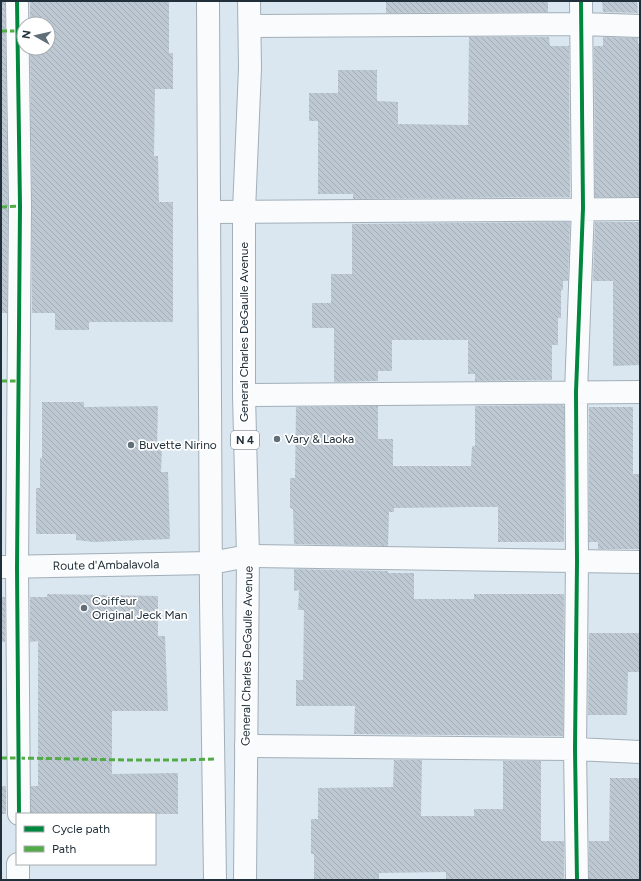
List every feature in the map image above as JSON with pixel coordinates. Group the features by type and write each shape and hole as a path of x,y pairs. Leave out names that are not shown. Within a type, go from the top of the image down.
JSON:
{"street":[{"path":"17,1 20,206 9,567 19,813"},
{"path":"208,1 211,563 215,880"},
{"name":"General Charles DeGaulle Avenue","path":"245,880 248,556 244,395 244,211 250,68 249,1"},
{"path":"577,880 575,749 577,562 576,392 584,208 581,1"},
{"path":"250,26 581,24 640,26"},
{"path":"210,212 584,208 640,209"},
{"path":"244,395 640,392"},
{"name":"Route d'Ambalavola","path":"9,567 211,563 248,556 640,562"},
{"path":"246,746 575,749 640,752"},
{"path":"18,865 18,880"}],"building":[{"path":"1,1 5,1 8,206 7,313 1,313"},
{"path":"30,1 169,1 169,53 173,53 173,89 155,89 154,156 158,156 159,202 173,202 173,322 89,322 89,330 55,330 55,313 32,313 30,56 56,56 56,16 30,16"},
{"path":"386,1 548,1 548,12 386,13"},
{"path":"602,1 637,1 638,13 603,12"},
{"path":"469,37 549,37 550,46 569,46 570,197 353,199 353,194 318,194 318,121 309,121 309,93 338,93 338,70 377,70 377,101 398,102 398,124 468,125"},
{"path":"603,37 638,38 638,44 640,44 640,197 595,197 594,46 603,46"},
{"path":"570,222 568,281 563,281 563,290 561,290 561,318 558,318 558,345 552,345 552,380 475,381 475,374 468,374 468,340 392,340 392,371 378,371 378,381 334,382 334,328 312,328 312,303 331,303 331,274 352,274 352,224"},
{"path":"595,222 640,222 640,365 613,366 613,281 593,281"},
{"path":"42,402 84,402 84,407 158,406 157,449 162,449 161,472 168,472 170,539 94,542 76,540 76,534 36,534 36,488 40,488 40,458 42,458"},
{"path":"562,405 564,407 564,542 498,542 498,507 469,507 394,508 394,512 389,512 388,546 294,544 293,509 290,508 290,478 295,478 296,407 378,406 378,439 393,439 393,466 471,466 472,446 475,446 475,406"},
{"path":"589,407 633,407 633,474 640,474 640,549 598,549 598,542 589,542"},
{"path":"294,569 414,573 414,599 474,599 474,594 564,594 563,736 354,734 355,706 296,706 296,680 303,680 304,610 298,610 299,590 294,591"},
{"path":"47,594 158,596 158,636 165,636 168,711 112,711 112,774 178,773 178,814 31,813 31,786 38,786 38,641 30,642 30,597 47,597"},
{"path":"1,597 5,597 5,642 1,642"},
{"path":"589,633 640,633 640,672 628,672 627,715 588,715"},
{"path":"394,760 422,760 421,816 474,816 474,809 503,809 503,761 541,761 541,841 564,841 564,880 446,880 446,872 379,873 379,880 314,880 314,854 311,854 311,819 318,819 318,788 393,787"},
{"path":"610,778 640,778 640,880 589,880 589,841 609,841"},
{"path":"1,786 6,786 6,814 1,814"}],"marked path":[{"path":"1,31 16,31"},
{"path":"1,207 20,206"},
{"path":"1,381 19,381"},
{"path":"1,758 134,760 214,759"}],"cycle path":[{"path":"17,1 20,206 17,568 19,813"},
{"path":"577,880 575,749 577,562 576,392 583,208 581,1"}],"place":[{"name":"Vary & Laoka","path":"277,439"},
{"name":"Buvette Nirino","path":"131,445"},
{"name":"Coiffeur Original Jeck Man","path":"84,608"}]}
